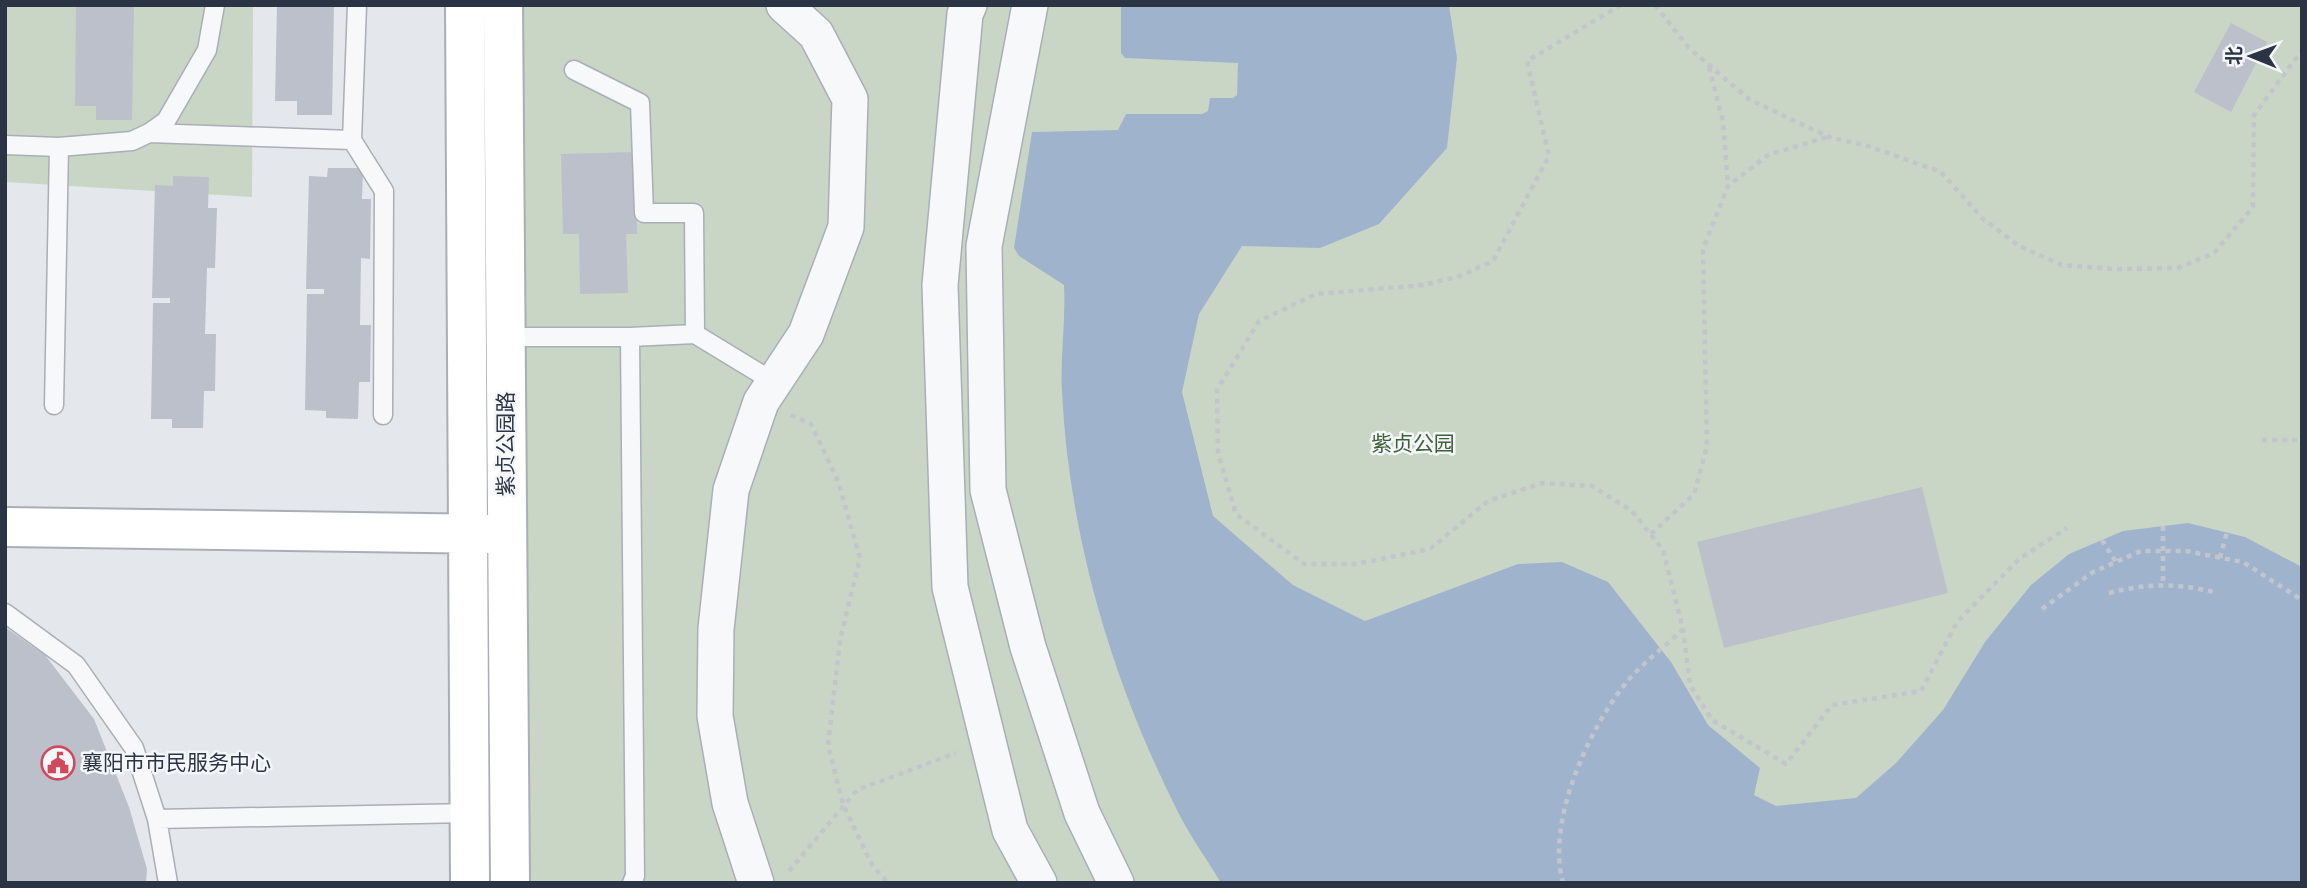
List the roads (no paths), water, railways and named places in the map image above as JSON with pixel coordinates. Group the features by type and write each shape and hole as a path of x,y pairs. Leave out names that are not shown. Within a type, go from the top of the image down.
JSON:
{"street":[{"name":"紫贞公园路","path":"465,5 470,883"},
{"name":"紫贞公园路","path":"503,5 510,883"},
{"path":"772,878 730,803 715,716 716,629 731,490 768,392 806,334 846,227 850,99 816,34 784,5"},
{"path":"969,5 965,15 941,299 950,587 1010,830 1039,883"},
{"path":"1030,5 984,246 988,490 1028,647 1082,813 1116,883"},
{"path":"5,527 507,534"}],"lane":[{"path":"5,145 59,147 132,141 149,133 166,121 207,50 215,5"},
{"path":"357,5 352,140 384,191 383,415"},
{"path":"574,70 640,103 644,213 694,213 695,334"},
{"path":"149,133 352,140"},
{"path":"54,405 59,147"},
{"path":"505,337 695,334 768,392"},
{"path":"629,337 635,876 632,883"},
{"path":"5,613 76,664 134,748 157,819 168,883"},
{"path":"157,819 470,813"}],"water":[{"path":"1121,5 1449,5 1457,58 1447,148 1379,224 1320,248 1242,246 1199,314 1182,392 1213,516 1293,585 1365,621 1518,564 1562,562 1608,582 1671,662 1708,725 1760,768 1754,795 1776,806 1856,798 1896,763 1943,710 1985,642 2031,585 2069,554 2123,531 2188,523 2245,537 2302,567 2302,883 1221,883 1182,819 1133,711 1114,659 1084,554 1066,446 1062,392 1064,285 1019,256 1014,248 1032,132 1118,130 1126,114 1202,114 1208,111 1210,98 1233,98 1237,95 1238,63 1125,58 1121,53"}],"place":[{"name":"襄阳市市民服务中心","path":"58,763"}],"park label":[{"name":"紫贞公园","path":"1413,444"}]}
